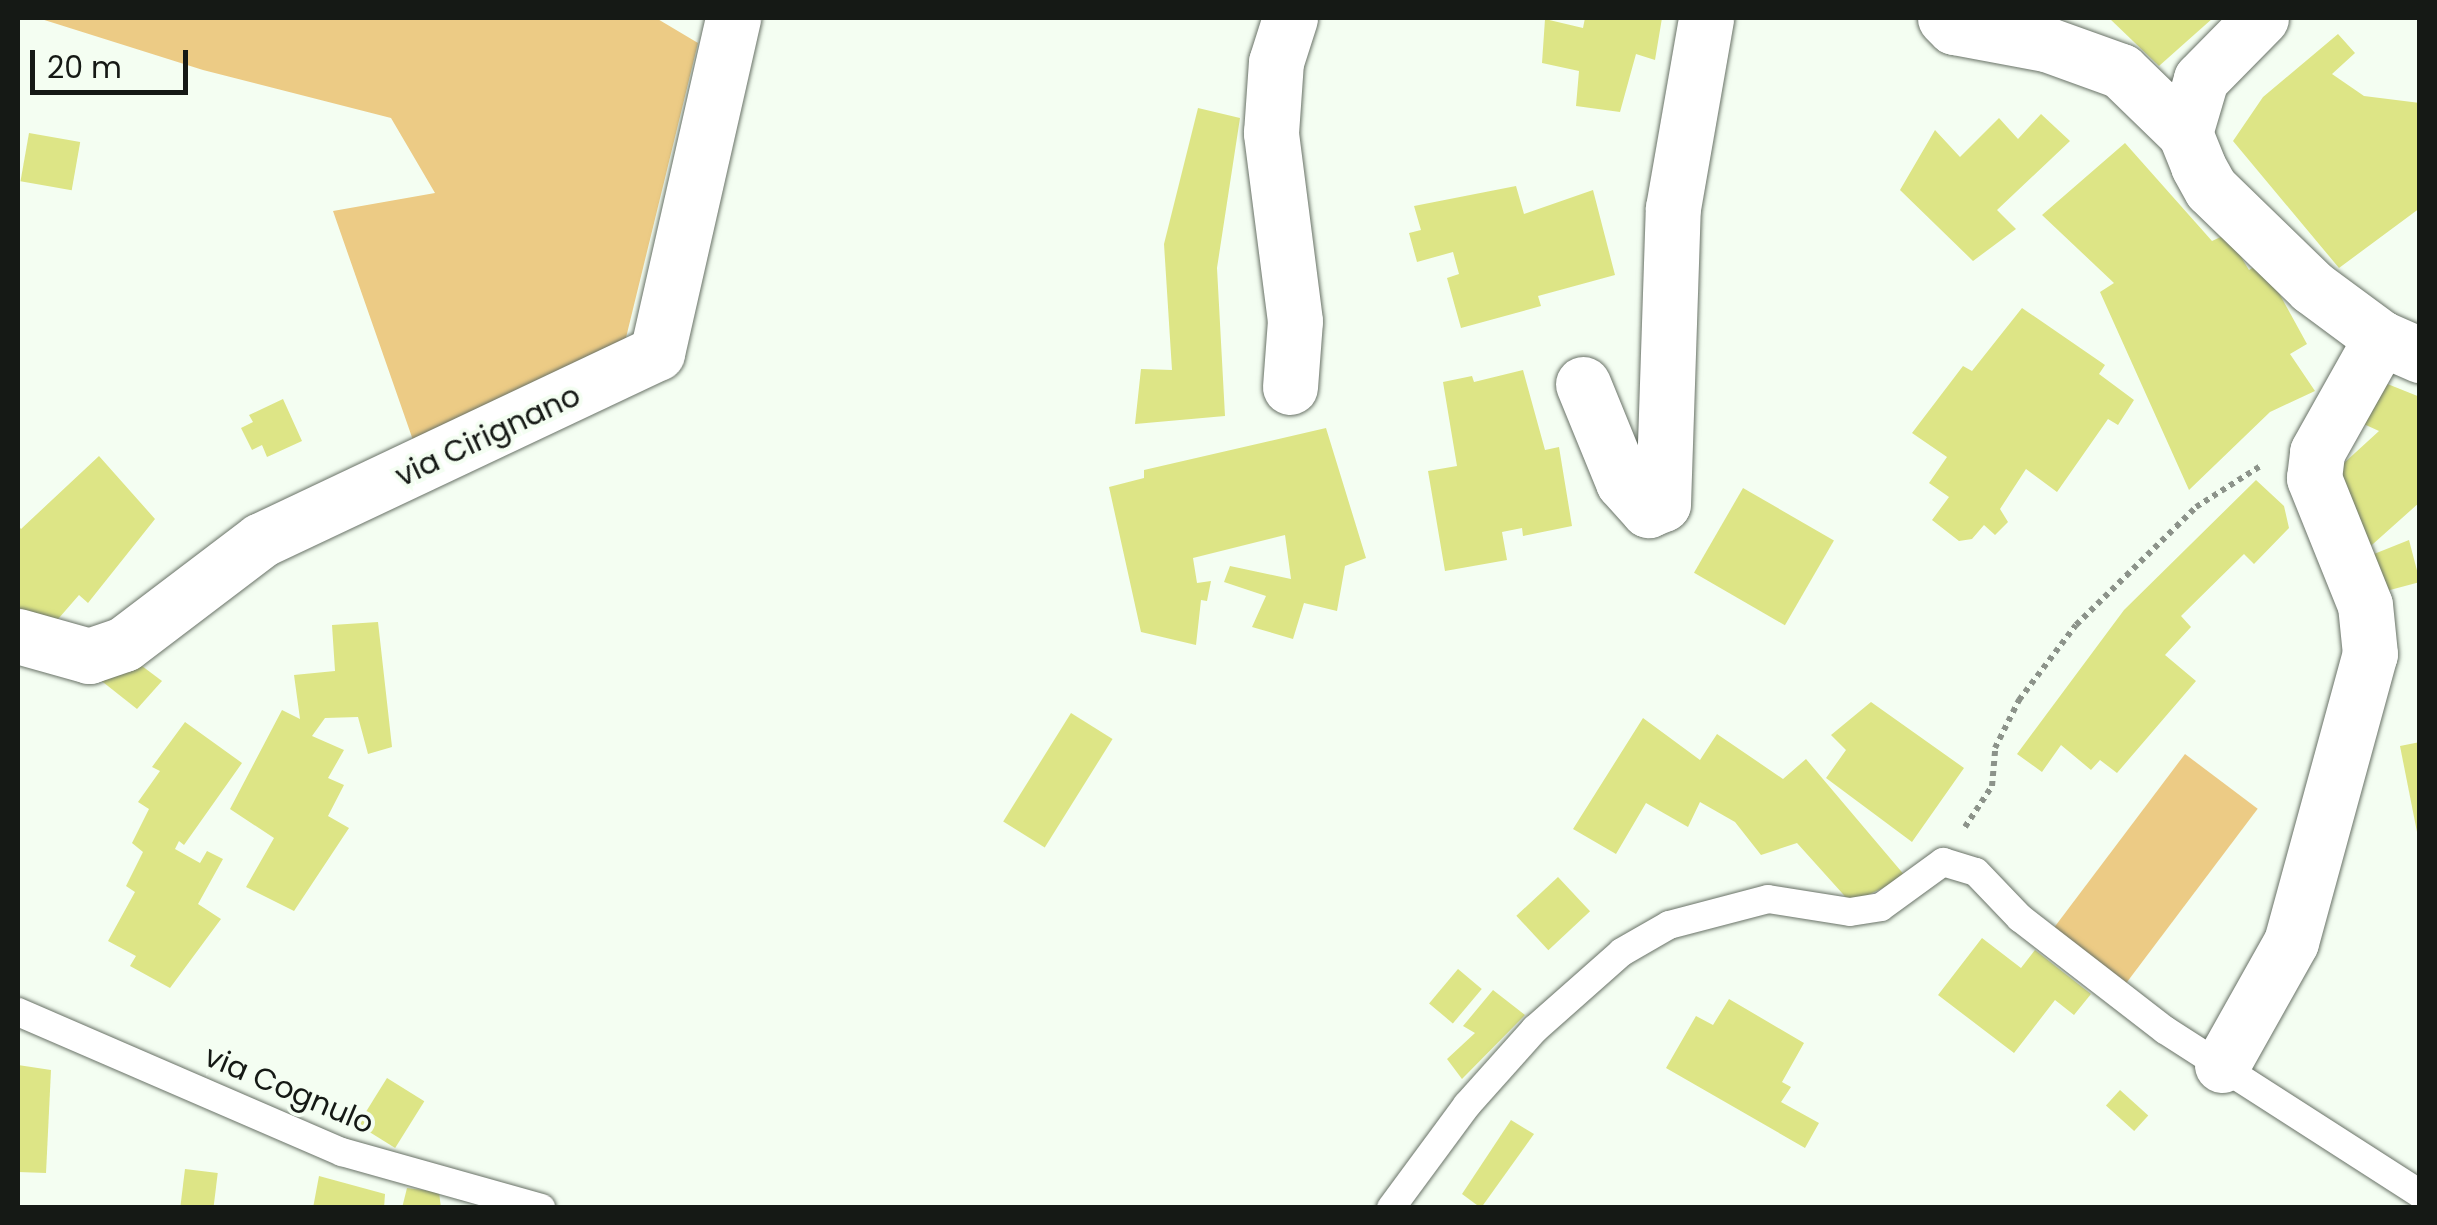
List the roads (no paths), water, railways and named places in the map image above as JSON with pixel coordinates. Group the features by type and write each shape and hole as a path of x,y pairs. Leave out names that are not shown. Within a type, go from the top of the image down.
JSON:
{"street":[{"path":"1290,18 1276,62 1271,133 1294,321 1290,386"},
{"path":"1582,384 1623,482 1648,510 1662,504 1674,208 1706,18"},
{"path":"1945,18 1954,27 2046,44 2121,71 2186,134 2211,189 2312,287 2400,347 2318,452 2314,478 2365,606 2370,654 2291,942 2222,1065"},
{"path":"2186,134 2200,79 2261,18"},
{"name":"via Cirignano","path":"18,636 90,656 124,644 261,540 657,354 726,24"}],"lane":[{"path":"1392,1208 1407,1180 1500,1067 1622,952 1669,924 1768,899 1850,912 1881,908 1944,862 1976,872 2020,918 2165,1030 2420,1194"},
{"name":"via Cognulo","path":"18,1012 342,1152 541,1208"}]}
